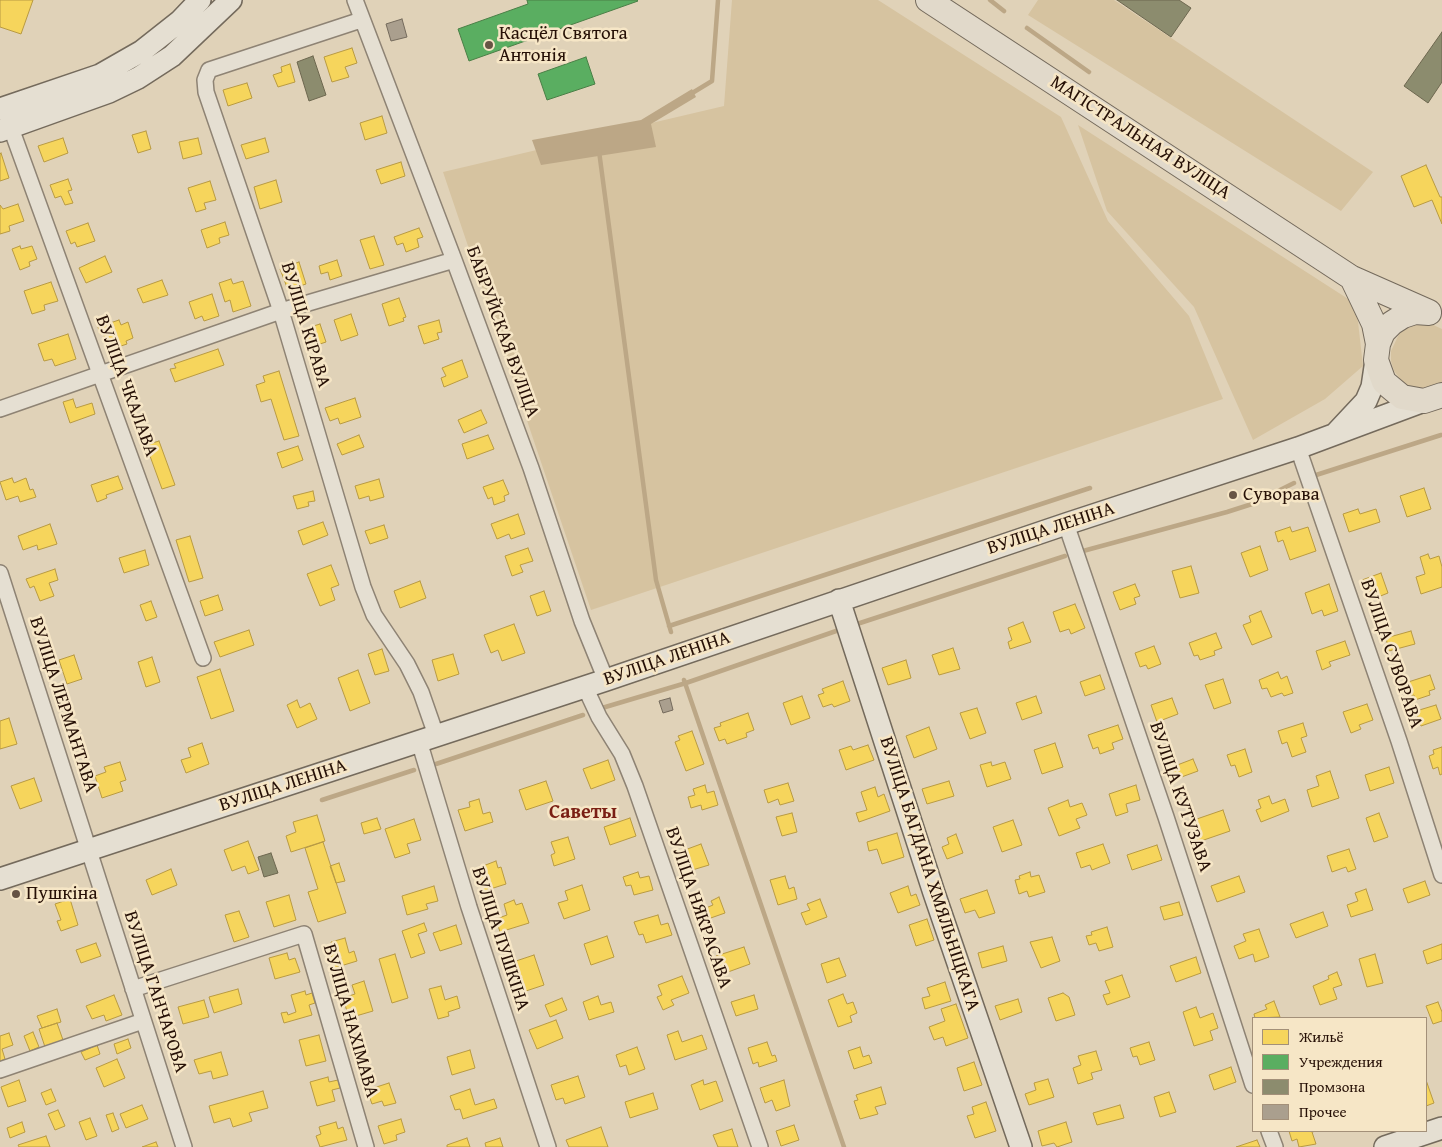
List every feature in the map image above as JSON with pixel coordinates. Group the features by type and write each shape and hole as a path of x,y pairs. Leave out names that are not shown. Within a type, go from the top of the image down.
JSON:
{"main road":[{"path":"0,109 100,75 142,51 180,21 200,0"},
{"path":"6,130 109,92 138,78 172,56 231,0"},
{"name":"МАГІСТРАЛЬНАЯ ВУЛІЦА","path":"928,0 1352,278 1435,315"},
{"path":"1352,278 1374,324 1377,352 1384,382 1402,396 1436,398"},
{"path":"1377,352 1383,332 1392,322 1416,312 1435,315"},
{"name":"ВУЛІЦА ЛЕНІНА","path":"1333,436 1366,401 1372,387 1377,352"},
{"name":"ВУЛІЦА ЛЕНІНА","path":"0,879 606,680 838,600 1298,448 1436,398"},
{"name":"ВУЛІЦА БАГДАНА ХМЯЛЬНІЦКАГА","path":"838,600 934,893 1021,1147"},
{"path":"1385,1147 1442,1128"}],"street":[{"name":"БАБРУЙСКАЯ ВУЛІЦА","path":"355,0 361,20 454,260 530,468 582,622 606,680"},
{"name":"ВУЛІЦА КІРАВА","path":"361,20 209,70 205,80 206,92 281,311 363,587 374,615 408,664 418,685 427,738"},
{"name":"ВУЛІЦА ЧКАЛАВА","path":"6,130 100,373 203,658"},
{"path":"0,409 281,311 454,260"},
{"name":"ВУЛІЦА СУВОРАВА","path":"1298,448 1399,741 1442,875"},
{"name":"ВУЛІЦА КУТУЗАВА","path":"1066,524 1169,826 1252,1082"},
{"name":"ВУЛІЦА ЛЕРМАНТАВА","path":"0,573 88,849"},
{"name":"ВУЛІЦА НЯКРАСАВА","path":"585,687 599,717 622,754 635,786 760,1147"},
{"name":"ВУЛІЦА ПУШКІНА","path":"427,738 468,907 548,1147"},
{"name":"ВУЛІЦА ГАНЧАРОВА","path":"88,849 184,1147"},
{"name":"ВУЛІЦА НАХІМАВА","path":"133,990 304,934 366,1147"},
{"path":"0,1070 143,1021"},
{"path":"1269,1132 1275,1147"}],"shaded area":[{"path":"732,0 878,0 1061,117 1108,221 1189,316 1223,399 591,610 443,172 724,106"},
{"path":"1038,0 1114,0 1373,172 1341,211 1028,15"},
{"path":"692,89 696,97 651,124 656,147 541,165 532,140 641,120"},
{"path":"1078,125 1356,304 1363,366 1325,399 1253,440 1194,307 1107,211"},
{"path":"1418,323 1429,323 1442,329 1442,383 1433,388 1410,387 1394,371 1391,361 1391,351 1400,332"}],"building: Жильё":[{"path":"0,0 33,0 21,34 0,27"},
{"path":"352,48 357,63 345,67 349,77 332,82 324,57"},
{"path":"290,64 295,82 278,87 273,75 282,72 281,67"},
{"path":"247,83 252,98 228,106 223,90"},
{"path":"382,116 387,133 365,140 360,123"},
{"path":"146,131 151,149 138,153 132,135"},
{"path":"63,138 68,153 44,162 38,146"},
{"path":"198,138 202,154 183,159 179,142"},
{"path":"265,138 269,152 246,159 241,145"},
{"path":"0,154 9,178 0,181"},
{"path":"401,162 405,176 381,184 376,170"},
{"path":"1426,165 1440,197 1442,197 1442,224 1432,200 1414,207 1401,176"},
{"path":"68,179 72,190 68,191 73,203 65,205 61,196 55,198 50,185"},
{"path":"276,180 282,202 260,209 254,187"},
{"path":"210,181 216,200 204,203 206,209 196,212 188,188"},
{"path":"18,204 24,221 9,226 10,231 0,234 0,205 3,209"},
{"path":"225,222 229,235 219,238 220,243 207,248 201,230"},
{"path":"88,223 95,241 77,247 75,242 71,244 66,231"},
{"path":"419,228 423,237 417,239 419,247 406,252 403,243 397,245 394,237"},
{"path":"374,236 384,265 370,269 360,240"},
{"path":"20,246 21,249 32,246 37,259 29,262 30,266 20,270 12,249"},
{"path":"105,256 112,272 86,283 79,268"},
{"path":"337,260 342,276 330,280 328,272 321,274 319,266"},
{"path":"299,262 306,284 288,290 280,269"},
{"path":"231,279 233,284 243,281 251,306 233,312 230,300 225,302 219,283"},
{"path":"162,280 168,295 143,303 137,289"},
{"path":"51,282 58,301 44,305 45,310 32,314 24,291"},
{"path":"212,294 219,316 204,321 202,316 195,319 189,302"},
{"path":"399,298 406,317 403,318 404,321 389,326 382,304"},
{"path":"351,314 358,335 341,341 334,320"},
{"path":"119,320 121,325 128,322 133,338 126,341 127,344 109,350 103,333 100,334 98,327"},
{"path":"439,320 442,332 437,333 439,339 424,344 418,326"},
{"path":"320,324 326,342 308,348 301,330"},
{"path":"68,334 76,359 55,366 52,359 44,361 38,344"},
{"path":"218,349 224,365 175,382 170,369 176,368 174,364"},
{"path":"462,360 468,377 444,387 441,378 446,376 442,368"},
{"path":"279,371 299,436 284,440 271,399 261,402 256,385 265,382 263,376"},
{"path":"355,398 361,417 340,424 338,418 330,421 325,408"},
{"path":"73,399 76,408 92,403 95,414 70,423 63,402"},
{"path":"481,410 487,423 464,433 458,420"},
{"path":"359,435 364,447 342,455 337,444"},
{"path":"488,435 494,449 467,459 462,444"},
{"path":"159,441 175,485 162,489 146,445"},
{"path":"298,446 303,460 282,468 277,453"},
{"path":"118,476 123,489 106,495 107,498 97,502 91,485"},
{"path":"12,478 14,483 26,478 30,490 33,489 36,497 20,502 18,496 6,500 0,482"},
{"path":"379,479 384,497 370,501 369,496 359,499 355,486"},
{"path":"503,480 509,494 504,496 505,501 494,505 492,497 488,499 483,487"},
{"path":"1424,488 1431,509 1407,517 1400,496"},
{"path":"313,491 315,501 308,502 309,506 297,509 293,496"},
{"path":"1358,509 1360,514 1376,509 1380,522 1349,532 1343,514"},
{"path":"518,514 525,534 511,539 509,534 497,539 491,524"},
{"path":"323,522 328,535 303,545 298,531"},
{"path":"50,524 57,544 38,550 37,545 23,550 18,536"},
{"path":"384,525 388,538 370,544 365,531"},
{"path":"1290,527 1292,532 1308,527 1316,551 1290,560 1283,540 1278,542 1275,532"},
{"path":"190,536 203,578 189,582 176,540"},
{"path":"1260,546 1268,570 1250,577 1241,553"},
{"path":"528,548 533,561 520,565 523,572 512,576 505,556"},
{"path":"145,550 149,565 124,573 119,558"},
{"path":"1428,554 1430,559 1439,556 1442,567 1442,587 1421,594 1416,577 1425,574 1420,557"},
{"path":"331,565 339,585 331,588 335,600 320,606 307,574"},
{"path":"1191,566 1199,593 1180,598 1172,571"},
{"path":"55,569 58,580 49,583 54,596 40,601 34,586 30,588 26,579"},
{"path":"1381,573 1388,593 1373,599 1369,588 1365,589 1362,580"},
{"path":"420,581 426,598 400,608 394,591"},
{"path":"1135,584 1140,596 1134,598 1136,604 1120,610 1113,592"},
{"path":"1329,584 1338,611 1324,616 1322,610 1312,614 1305,593"},
{"path":"544,591 551,611 537,616 530,596"},
{"path":"218,595 223,610 205,616 200,601"},
{"path":"151,601 157,617 146,621 140,605"},
{"path":"1075,604 1085,628 1071,634 1069,629 1060,632 1053,612"},
{"path":"1261,611 1272,637 1252,645 1243,625 1251,622 1249,616"},
{"path":"1023,622 1031,642 1010,649 1008,642 1012,640 1008,628"},
{"path":"514,624 525,653 502,661 498,650 491,653 484,635"},
{"path":"249,630 254,645 220,657 214,642"},
{"path":"1411,631 1415,644 1389,651 1386,638"},
{"path":"1216,633 1222,648 1214,651 1215,655 1200,660 1198,655 1194,656 1189,643"},
{"path":"1345,641 1350,655 1329,662 1331,666 1322,670 1316,651"},
{"path":"1154,646 1161,664 1148,669 1146,665 1140,667 1135,653"},
{"path":"953,648 960,669 939,675 932,655"},
{"path":"382,649 389,671 375,675 368,654"},
{"path":"453,654 459,674 438,681 432,660"},
{"path":"74,655 82,679 67,684 59,660"},
{"path":"152,657 160,682 146,687 138,662"},
{"path":"906,660 911,678 888,685 882,668"},
{"path":"220,669 234,711 211,719 197,677"},
{"path":"358,670 370,703 350,711 338,678"},
{"path":"1278,672 1281,679 1287,676 1293,693 1284,696 1282,693 1271,697 1267,688 1262,689 1259,680"},
{"path":"1100,675 1105,689 1085,696 1080,682"},
{"path":"1430,675 1435,689 1429,691 1430,695 1415,700 1414,695 1407,697 1402,684"},
{"path":"1223,679 1231,703 1214,709 1205,685"},
{"path":"843,681 850,701 834,707 832,704 823,707 818,695 824,693 822,689"},
{"path":"802,696 810,718 791,725 783,703"},
{"path":"1036,696 1042,713 1022,720 1016,703"},
{"path":"1172,698 1178,714 1157,722 1151,705"},
{"path":"297,700 300,708 310,703 317,719 297,728 287,705"},
{"path":"1367,704 1373,720 1359,725 1361,729 1351,733 1343,712"},
{"path":"1436,705 1441,719 1421,726 1416,711"},
{"path":"977,708 986,733 970,739 960,713"},
{"path":"748,713 754,730 746,733 747,737 727,744 725,739 719,741 714,728 721,726 720,723"},
{"path":"9,718 17,744 0,749 0,721"},
{"path":"1303,723 1307,736 1301,738 1306,752 1292,757 1287,742 1282,744 1278,731"},
{"path":"1118,725 1123,739 1112,743 1114,749 1100,754 1098,747 1093,749 1088,735"},
{"path":"929,727 937,749 914,758 906,736"},
{"path":"692,731 704,764 686,771 675,742 680,740 678,736"},
{"path":"202,743 209,764 186,773 181,760 191,757 188,748"},
{"path":"1055,743 1063,767 1042,774 1034,750"},
{"path":"868,745 874,760 846,770 839,750 851,746 853,750"},
{"path":"1442,747 1442,774 1440,775 1438,767 1433,769 1429,756 1434,754 1433,750"},
{"path":"1245,749 1252,772 1239,777 1235,765 1231,766 1227,755"},
{"path":"1193,759 1198,771 1176,779 1172,767"},
{"path":"608,760 615,780 591,789 583,769"},
{"path":"120,762 126,780 120,782 123,791 102,798 95,776 106,772 104,767"},
{"path":"991,762 992,766 1005,762 1011,779 987,787 980,765"},
{"path":"1389,767 1394,783 1370,791 1365,775"},
{"path":"1330,771 1339,798 1312,807 1307,790 1319,786 1316,776"},
{"path":"34,778 42,801 20,809 11,786"},
{"path":"546,781 553,801 526,810 519,790"},
{"path":"949,781 954,796 927,804 922,789"},
{"path":"788,783 794,801 780,805 778,799 768,803 764,790"},
{"path":"705,785 707,793 714,791 718,805 702,810 701,805 691,808 688,797 695,795 693,789"},
{"path":"1136,785 1140,800 1126,804 1128,812 1116,816 1109,794"},
{"path":"875,787 878,797 884,794 890,811 859,822 856,813 867,810 861,792"},
{"path":"1269,796 1272,804 1285,799 1289,811 1261,822 1256,810 1261,808 1258,800"},
{"path":"479,799 483,814 490,812 493,822 465,831 458,810 470,807 469,802"},
{"path":"1068,800 1070,807 1082,803 1087,815 1076,819 1080,828 1059,836 1048,808"},
{"path":"1223,810 1230,831 1198,842 1191,821"},
{"path":"792,813 797,832 782,836 776,817"},
{"path":"1379,813 1388,837 1374,842 1366,818"},
{"path":"317,815 325,841 291,852 286,836 296,832 293,822"},
{"path":"377,818 381,829 364,834 361,823"},
{"path":"630,818 636,836 610,845 604,827"},
{"path":"414,819 421,840 407,844 410,853 395,858 385,829"},
{"path":"1013,820 1022,845 1002,852 993,827"},
{"path":"897,833 904,857 882,864 877,849 869,851 867,842"},
{"path":"956,834 963,853 947,859 942,847 949,844 947,838"},
{"path":"568,837 575,859 554,866 551,855 555,853 551,842"},
{"path":"248,841 259,870 248,874 245,866 232,871 224,850"},
{"path":"323,842 346,913 318,922 308,892 318,889 305,848"},
{"path":"701,844 709,865 689,871 682,851"},
{"path":"1103,844 1110,863 1092,870 1090,865 1081,868 1076,853"},
{"path":"1157,845 1162,860 1132,870 1127,855"},
{"path":"1349,849 1356,869 1348,872 1346,867 1332,872 1327,856"},
{"path":"496,861 498,868 501,867 506,884 484,891 479,874 485,872 483,866"},
{"path":"339,863 345,881 336,883 330,866"},
{"path":"171,869 177,885 152,895 146,880"},
{"path":"638,872 640,878 649,876 653,890 634,895 631,885 626,886 623,877"},
{"path":"1030,872 1031,877 1039,875 1045,892 1029,897 1027,891 1019,894 1015,880 1020,879 1019,876"},
{"path":"785,876 789,889 794,887 797,899 778,905 770,880"},
{"path":"1239,876 1245,892 1217,902 1211,886"},
{"path":"1425,881 1430,895 1408,903 1403,889"},
{"path":"582,885 590,910 564,919 558,903 568,900 565,891"},
{"path":"434,886 438,901 426,904 428,909 407,915 402,896"},
{"path":"908,886 911,896 916,894 920,905 898,913 890,893"},
{"path":"1366,889 1373,910 1351,917 1347,905 1358,901 1355,893"},
{"path":"987,890 995,913 979,918 975,910 965,913 960,899"},
{"path":"289,895 296,920 274,927 266,902"},
{"path":"719,897 725,913 705,920 701,910 713,905 711,901"},
{"path":"70,899 78,925 61,931 57,921 61,920 55,904"},
{"path":"820,899 827,917 806,925 801,913 810,910 807,904"},
{"path":"514,900 516,905 522,903 529,923 500,932 496,919 507,915 504,904"},
{"path":"1179,902 1183,915 1164,920 1160,907"},
{"path":"239,911 249,937 234,942 225,915"},
{"path":"1323,912 1328,926 1296,938 1290,924"},
{"path":"658,915 661,925 668,923 672,935 646,943 643,934 639,935 634,922"},
{"path":"927,919 934,940 916,946 909,925"},
{"path":"424,923 427,931 418,934 425,953 411,958 402,931"},
{"path":"456,925 462,944 440,951 433,933"},
{"path":"1107,927 1113,947 1099,951 1096,943 1089,945 1086,936 1092,935 1091,932"},
{"path":"1259,929 1269,957 1255,962 1253,954 1239,959 1234,946 1246,941 1243,934"},
{"path":"607,936 614,957 591,965 584,944"},
{"path":"1052,937 1060,961 1041,968 1030,942"},
{"path":"345,938 349,953 354,951 357,961 334,968 330,953 334,952 331,942"},
{"path":"96,943 101,956 81,963 76,950"},
{"path":"1442,944 1442,959 1427,964 1423,951"},
{"path":"1003,946 1007,961 982,968 978,953"},
{"path":"744,947 750,964 728,972 726,966 721,968 716,956"},
{"path":"287,953 289,960 295,958 300,972 275,979 269,958"},
{"path":"395,954 408,998 392,1003 379,959"},
{"path":"1375,954 1383,983 1367,987 1359,959"},
{"path":"534,955 544,985 523,992 513,962"},
{"path":"1196,957 1201,973 1176,982 1170,966"},
{"path":"839,958 846,976 827,983 821,964"},
{"path":"1337,972 1342,985 1333,988 1337,999 1320,1005 1313,986 1329,979 1328,976"},
{"path":"1122,975 1130,997 1107,1005 1103,995 1110,993 1105,981"},
{"path":"682,976 689,993 671,1000 674,1005 663,1010 657,997 662,995 658,985"},
{"path":"364,981 373,1011 349,1018 343,998 355,994 352,985"},
{"path":"945,982 951,1001 925,1009 922,998 930,996 927,988"},
{"path":"441,986 445,1000 457,996 460,1008 448,1012 449,1016 438,1019 429,989"},
{"path":"238,989 242,1004 214,1013 209,997"},
{"path":"305,991 306,995 312,993 315,1003 309,1005 312,1015 284,1023 281,1013 287,1012 288,1015 296,1012 291,995"},
{"path":"1063,993 1069,997 1075,1015 1056,1021 1048,998"},
{"path":"843,994 847,1004 853,1002 857,1013 850,1016 852,1022 838,1027 828,1000"},
{"path":"114,995 122,1015 106,1021 104,1015 92,1019 86,1006"},
{"path":"754,995 758,1009 736,1016 731,1002"},
{"path":"598,996 601,1005 611,1002 614,1012 589,1020 583,1002"},
{"path":"562,998 567,1010 550,1017 545,1005"},
{"path":"1018,999 1022,1012 1000,1020 995,1006"},
{"path":"204,1000 209,1017 183,1024 178,1007"},
{"path":"1274,1001 1280,1017 1255,1017 1254,1014 1267,1009 1265,1005"},
{"path":"1438,1002 1442,1012 1442,1021 1433,1024 1426,1006"},
{"path":"956,1004 968,1038 946,1046 943,1037 934,1040 929,1027 945,1021 941,1009"},
{"path":"1196,1007 1200,1018 1213,1013 1218,1028 1210,1031 1213,1040 1194,1046 1183,1012"},
{"path":"57,1009 61,1022 42,1028 37,1016"},
{"path":"556,1020 563,1038 537,1049 529,1030"},
{"path":"57,1023 63,1040 45,1047 39,1029"},
{"path":"678,1031 682,1042 702,1035 707,1049 675,1060 667,1035"},
{"path":"33,1032 39,1047 30,1051 24,1036"},
{"path":"9,1033 13,1045 2,1049 5,1059 0,1061 0,1036"},
{"path":"319,1035 326,1061 306,1066 299,1040"},
{"path":"128,1039 131,1048 117,1054 114,1044"},
{"path":"767,1042 772,1056 775,1055 777,1061 759,1067 758,1062 753,1064 748,1048"},
{"path":"1149,1042 1155,1060 1140,1065 1137,1056 1133,1057 1130,1048"},
{"path":"97,1045 100,1054 85,1060 81,1052"},
{"path":"637,1047 645,1069 629,1075 626,1065 620,1067 616,1055"},
{"path":"860,1047 863,1057 869,1055 872,1063 854,1069 848,1051"},
{"path":"470,1050 475,1068 452,1075 447,1057"},
{"path":"1096,1051 1102,1070 1091,1073 1093,1079 1078,1084 1073,1068 1081,1065 1078,1056"},
{"path":"221,1052 228,1075 213,1079 211,1071 199,1074 194,1060"},
{"path":"117,1059 125,1078 104,1087 96,1068"},
{"path":"974,1062 982,1085 964,1091 957,1068"},
{"path":"1231,1067 1236,1082 1214,1090 1209,1075"},
{"path":"578,1076 585,1097 565,1104 563,1098 556,1100 551,1085"},
{"path":"328,1077 329,1082 338,1080 340,1088 332,1090 335,1101 317,1106 310,1082"},
{"path":"1048,1079 1054,1097 1029,1105 1025,1094 1036,1090 1034,1083"},
{"path":"19,1080 26,1101 8,1107 1,1087"},
{"path":"703,1080 704,1085 716,1081 723,1101 700,1110 691,1085"},
{"path":"784,1080 790,1106 776,1111 772,1100 765,1103 760,1088"},
{"path":"389,1083 396,1103 384,1106 382,1101 372,1104 367,1090"},
{"path":"1427,1083 1434,1103 1427,1106"},
{"path":"881,1087 886,1104 875,1107 878,1114 860,1119 854,1101 858,1100 856,1095"},
{"path":"51,1089 56,1101 46,1105 41,1093"},
{"path":"470,1089 475,1105 494,1099 497,1108 463,1119 460,1109 455,1110 450,1096"},
{"path":"263,1091 268,1108 249,1113 252,1121 233,1127 230,1118 214,1123 209,1106"},
{"path":"1169,1092 1176,1112 1160,1117 1154,1097"},
{"path":"653,1093 658,1109 630,1118 625,1102"},
{"path":"986,1102 996,1131 975,1138 967,1116 974,1114 972,1107"},
{"path":"142,1105 148,1119 126,1128 120,1114"},
{"path":"1120,1105 1124,1118 1097,1125 1093,1113"},
{"path":"58,1110 65,1126 55,1130 48,1114"},
{"path":"113,1113 119,1129 112,1132 106,1115"},
{"path":"90,1118 97,1136 86,1140 79,1122"},
{"path":"401,1119 405,1132 396,1135 397,1140 384,1144 378,1126"},
{"path":"22,1122 25,1132 10,1138 7,1128"},
{"path":"336,1122 338,1129 343,1127 347,1140 320,1147 316,1136 321,1134 319,1127"},
{"path":"1066,1122 1072,1142 1057,1147 1054,1143 1042,1146 1038,1131"},
{"path":"794,1125 799,1140 781,1146 776,1131"},
{"path":"601,1127 608,1147 569,1147 566,1140"},
{"path":"732,1129 738,1147 718,1147 713,1135"},
{"path":"1289,1132 1312,1132 1316,1144 1299,1147 1297,1139 1292,1141"},
{"path":"46,1136 50,1147 19,1147 18,1145"},
{"path":"467,1138 470,1147 447,1147 447,1145"},
{"path":"500,1138 503,1147 486,1147 485,1143"},
{"path":"1257,1140 1260,1147 1236,1147"},
{"path":"156,1142 158,1147 142,1147"}],"building: Учреждения":[{"name":"Касцёл Святога Антонія","path":"527,0 638,1 469,61 458,29 528,4"},
{"path":"586,57 595,84 547,100 538,74"}],"building: Промзона":[{"path":"1117,0 1179,0 1191,8 1171,37"},
{"path":"1442,32 1442,82 1428,103 1404,86"},
{"path":"313,56 326,95 309,101 297,62"},
{"path":"271,853 278,873 264,877 258,857"}],"building: Прочее":[{"path":"402,19 407,37 391,41 386,24"},
{"path":"670,698 673,710 663,713 659,701"}],"waterway":[{"path":"689,95 712,81 718,0"},
{"path":"990,0 1004,11"},
{"path":"1027,28 1089,72"},
{"path":"599,151 656,580 671,632"},
{"path":"1313,476 1441,435"},
{"path":"1083,551 1252,504 1294,483"},
{"path":"669,626 1090,488"},
{"path":"857,624 1065,556"},
{"path":"602,708 686,683 839,630"},
{"path":"684,680 844,1147"},
{"path":"436,764 583,715"},
{"path":"322,800 414,770"}],"place":[{"name":"Касцёл Святога Антонія","path":"489,45"},
{"name":"Суворава","path":"1233,495"},
{"name":"Пушкіна","path":"16,894"}],"district":[{"name":"Саветы","path":"583,813"}]}
